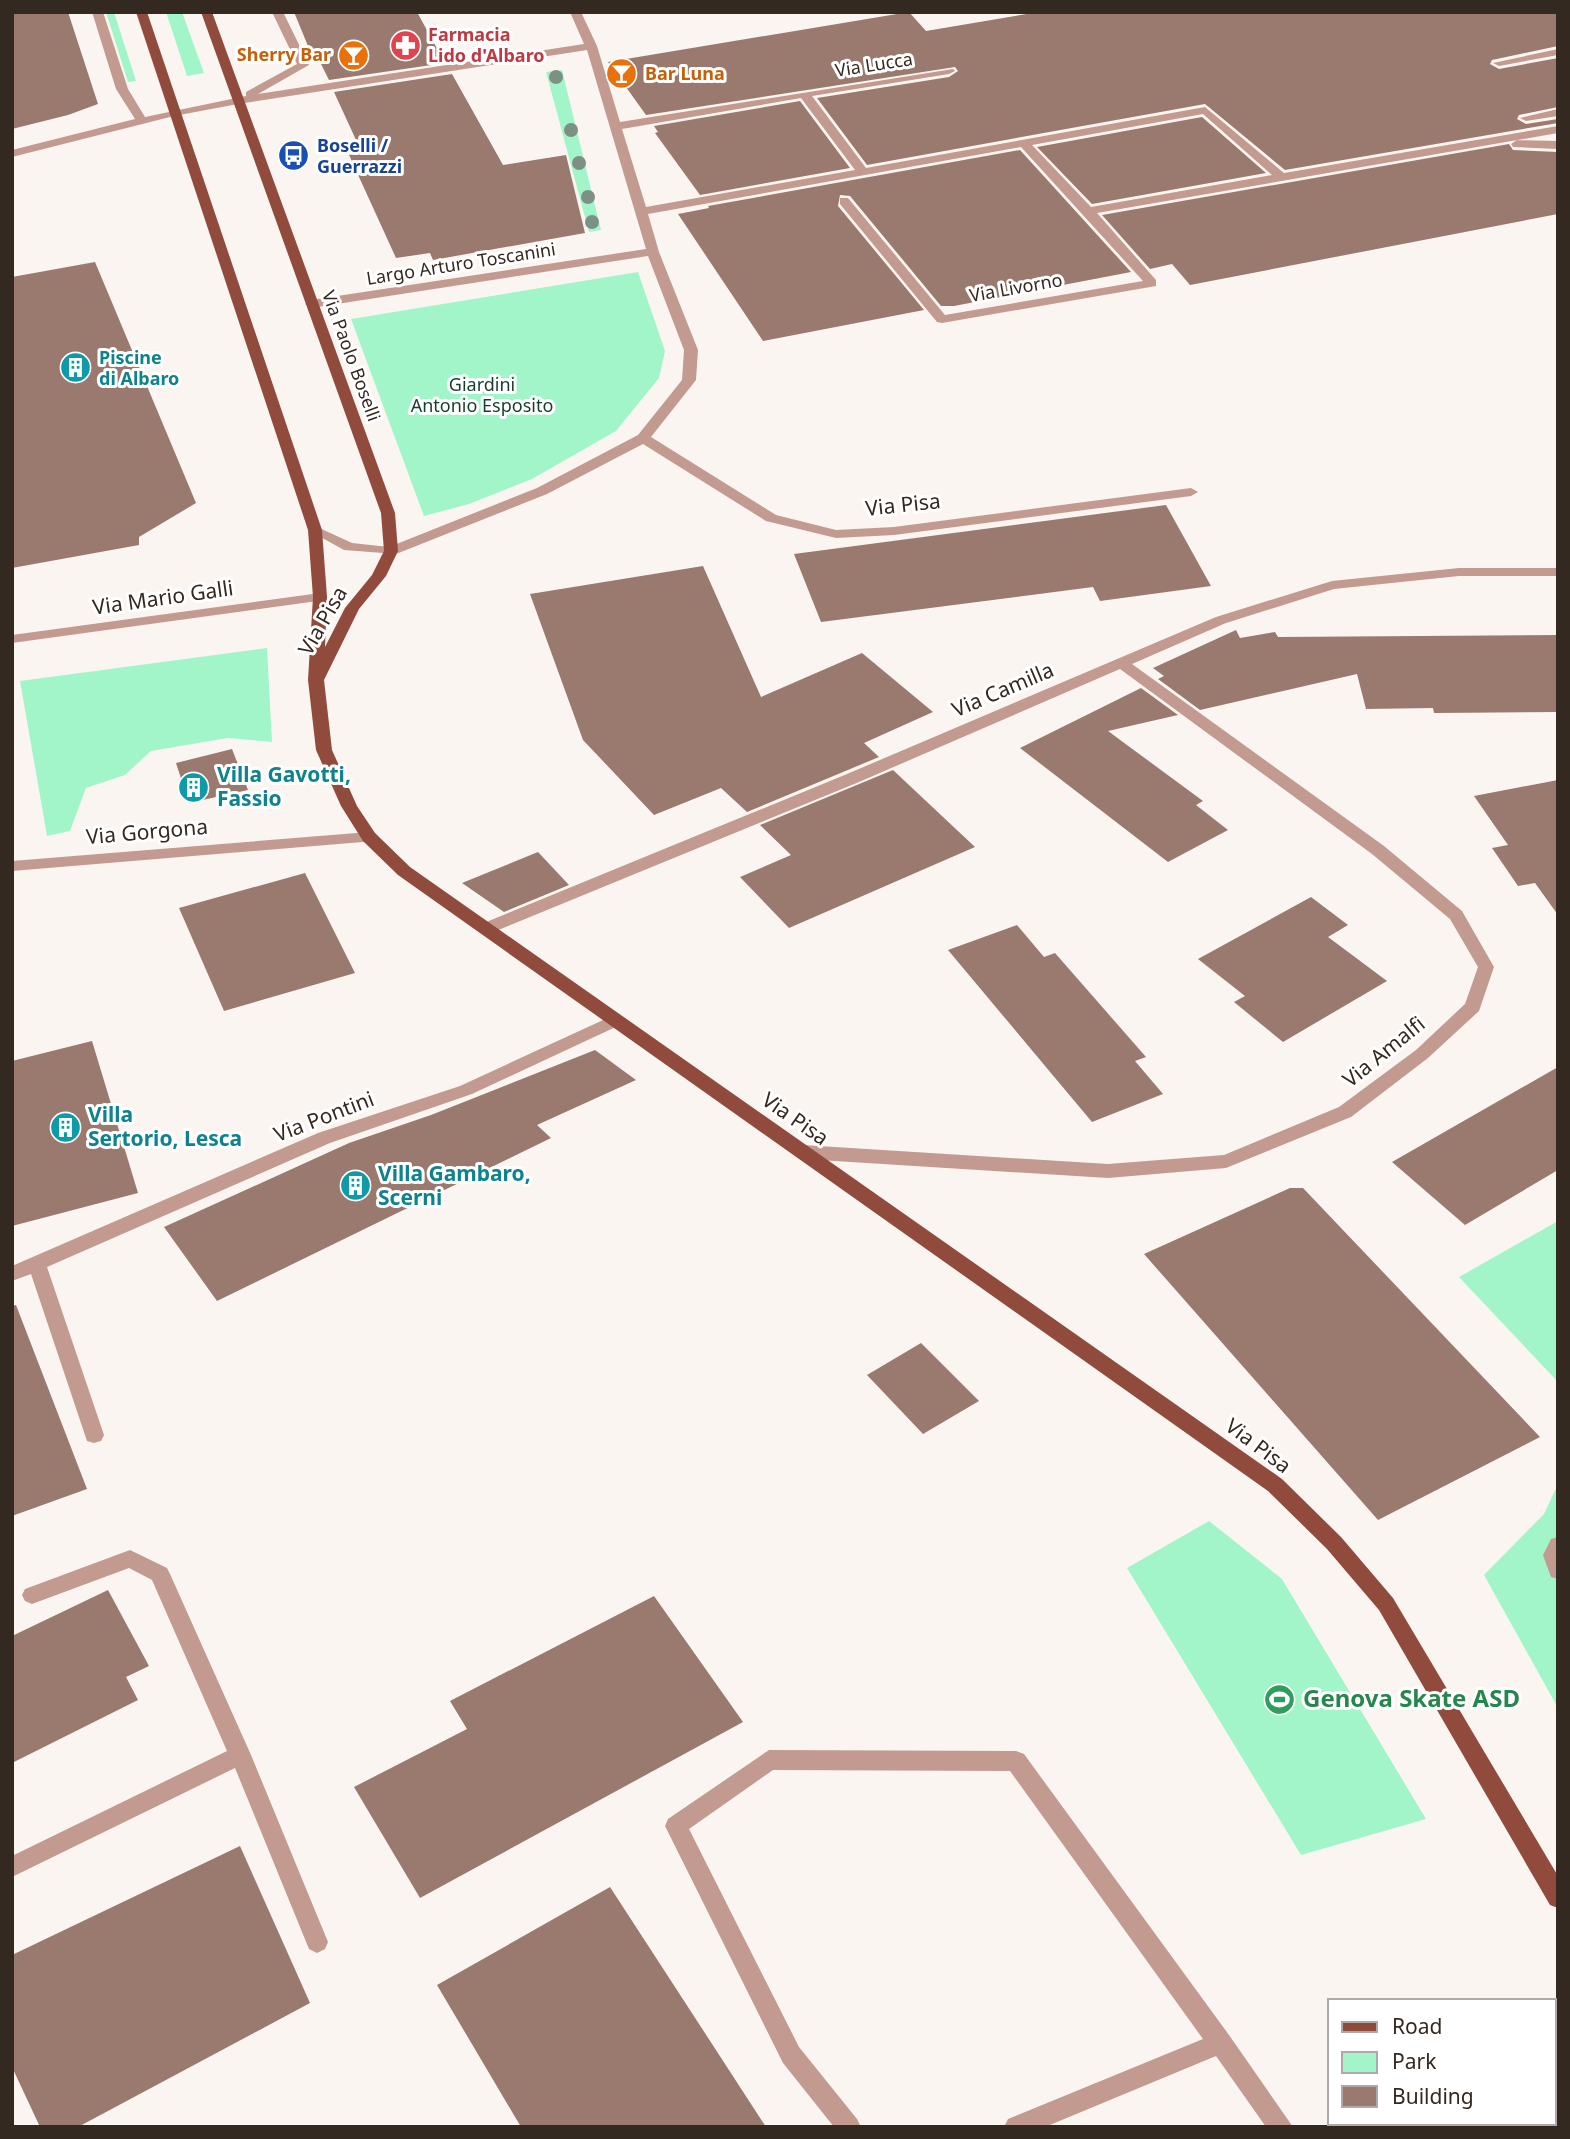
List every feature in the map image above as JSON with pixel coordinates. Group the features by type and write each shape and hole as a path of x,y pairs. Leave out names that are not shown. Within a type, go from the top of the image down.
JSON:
{"main road":[{"path":"141,12 315,530 320,597 316,680"},
{"name":"Via Paolo Boselli","path":"206,12 388,513 391,551"},
{"name":"Via Pisa","path":"391,551 379,576 352,608 316,680 324,750 349,806 369,837 404,871 485,929 1275,1485 1334,1543 1392,1615 1558,1898"}],"street":[{"path":"97,12 122,89 142,121"},
{"path":"238,101 303,65 277,12"},
{"path":"315,530 349,547 391,551 542,491 643,438 688,380 691,350 653,252 591,46 575,12"},
{"path":"12,154 174,113 238,101 591,46"},
{"path":"1499,63 1558,52"},
{"name":"Via Lucca","path":"616,127 949,71"},
{"path":"804,94 862,171"},
{"path":"641,212 1205,110 1280,176"},
{"path":"1526,118 1558,112"},
{"path":"1088,211 1558,129"},
{"name":"Via Livorno","path":"844,201 942,319 1152,283 1023,142"},
{"path":"1478,144 1558,145"},
{"name":"Largo Arturo Toscanini","path":"311,304 653,252"},
{"name":"Via Pisa","path":"643,438 771,518 836,534 894,531 1191,492"},
{"name":"Via Camilla","path":"485,929 853,778 1221,620 1332,585 1459,572 1558,572"},
{"name":"Via Mario Galli","path":"12,639 320,597"},
{"name":"Via Amalfi","path":"803,1152 1108,1171 1226,1161 1346,1112 1422,1054 1473,1007 1486,967 1456,915 1378,850 1120,662"},
{"name":"Via Gorgona","path":"12,866 369,837"},
{"name":"Via Pontini","path":"12,1274 324,1138 467,1090 614,1021"},
{"path":"37,1264 94,1434"},
{"path":"1558,1545 1553,1555 1558,1571"},
{"path":"32,1595 130,1559 160,1574 240,1755 317,1942"},
{"path":"12,1867 240,1755"},
{"path":"849,2127 791,2055 676,1826 769,1760 1016,1761 1281,2127"},
{"path":"1016,2127 1221,2043"}],"green space":[{"path":"106,12 114,12 136,81 128,82"},
{"path":"166,12 182,12 204,73 187,76"},
{"path":"562,70 601,230 589,232 546,72"},
{"name":"Giardini Antonio Esposito","path":"638,272 665,351 659,378 616,431 532,479 469,504 424,516 351,319"},
{"path":"267,648 272,742 228,738 151,751 125,775 86,788 70,831 47,836 20,681"},
{"path":"1558,1221 1558,1382 1459,1277"},
{"path":"1558,1484 1558,1708 1484,1575 1544,1514"},
{"name":"Genova Skate ASD","path":"1209,1521 1282,1579 1426,1819 1301,1855 1127,1568"}],"building":[{"path":"12,12 68,12 98,104 68,115 12,129"},
{"path":"294,12 417,12 445,63 329,80 320,62 315,63"},
{"path":"909,12 926,31 1039,12 1558,12 1558,46 1492,60 1490,64 1499,69 1558,58 1558,107 1519,115 1517,119 1526,124 1558,119 1558,123 1285,170 1205,104 867,165 817,98 949,77 958,71 955,67 646,115 608,62"},
{"path":"452,74 503,165 566,155 585,233 433,260 430,253 396,258 349,155 362,153 334,92"},
{"path":"800,101 850,168 700,195 655,133 658,132 654,126"},
{"path":"1202,117 1266,173 1092,204 1037,147"},
{"path":"1509,144 1513,150 1558,152 1558,214 1190,285 1172,264 1150,269 1102,215"},
{"path":"1020,150 1131,272 954,306 941,306 850,196 840,195 838,206 924,310 763,341 678,214 709,208 708,206"},
{"name":"Piscine di Albaro","path":"95,262 196,503 139,537 139,545 12,568 12,277"},
{"path":"1166,505 1211,586 1100,601 1093,587 821,622 794,554"},
{"path":"703,566 761,697 862,653 933,712 864,743 879,757 747,812 721,788 654,815 583,740 530,594"},
{"path":"1236,630 1240,638 1275,632 1278,637 1558,635 1558,712 1434,713 1433,708 1366,709 1357,674 1200,710 1158,679 1164,676 1153,668"},
{"path":"1141,688 1178,715 1108,731 1203,801 1196,805 1228,830 1168,862 1020,748"},
{"path":"232,749 248,790 189,803 176,763"},
{"path":"893,770 975,847 789,928 740,877 791,855 760,825"},
{"path":"1558,780 1558,915 1535,883 1518,886 1492,848 1508,845 1474,796"},
{"path":"538,852 569,885 504,912 462,883"},
{"path":"305,873 355,973 224,1011 179,908"},
{"path":"1311,897 1348,925 1328,937 1387,981 1283,1042 1234,1002 1245,996 1198,959"},
{"path":"1017,925 1044,957 1055,953 1146,1057 1135,1061 1163,1094 1092,1122 948,950"},
{"name":"Villa Sertorio, Lesca","path":"92,1041 138,1193 12,1226 12,1061"},
{"name":"Villa Gambaro, Scerni","path":"595,1050 636,1080 537,1125 551,1138 217,1301 164,1227 349,1143 431,1115"},
{"path":"1558,1067 1558,1170 1465,1225 1392,1162"},
{"path":"1290,1188 1303,1188 1540,1437 1378,1520 1144,1254"},
{"path":"16,1305 87,1489 12,1516 12,1306"},
{"path":"921,1343 979,1401 923,1434 867,1375"},
{"path":"108,1590 149,1666 126,1677 138,1700 12,1763 12,1636"},
{"path":"654,1596 743,1722 420,1898 354,1787 467,1729 450,1701"},
{"path":"240,1846 310,2003 78,2127 40,2127 12,2067 12,1955"},
{"path":"610,1887 766,2127 521,2127 437,1985"}],"place":[{"name":"Farmacia Lido d'Albaro","path":"405,45"},
{"name":"Sherry Bar","path":"354,55"},
{"name":"Bar Luna","path":"622,74"},
{"name":"Boselli / Guerrazzi","path":"294,156"},
{"name":"Piscine di Albaro","path":"76,368"},
{"name":"Villa Gavotti, Fassio","path":"194,787"},
{"name":"Villa Sertorio, Lesca","path":"65,1127"},
{"name":"Villa Gambaro, Scerni","path":"355,1186"},
{"name":"Genova Skate ASD","path":"1280,1699"}]}
